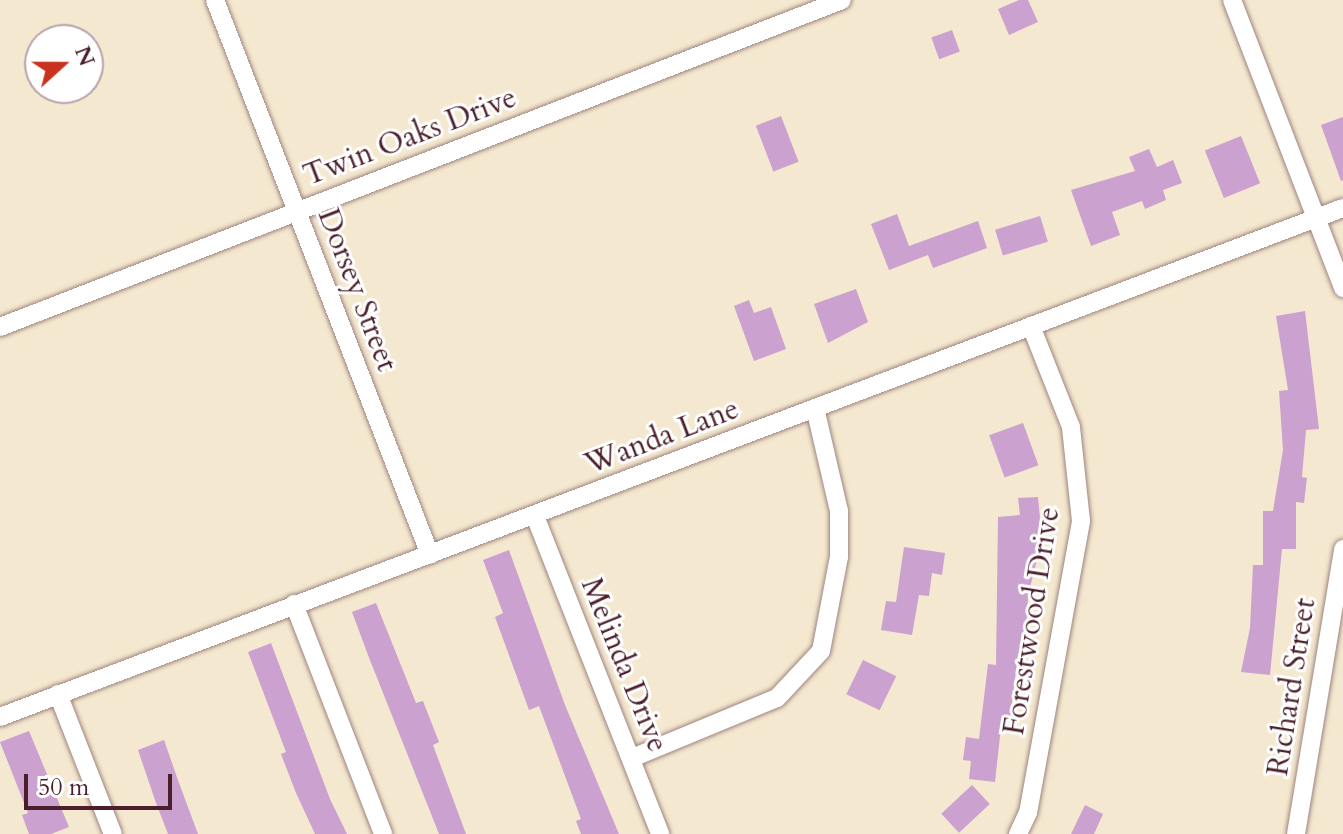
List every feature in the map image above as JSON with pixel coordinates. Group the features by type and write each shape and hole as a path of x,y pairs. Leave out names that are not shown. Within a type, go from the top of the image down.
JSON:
{"street":[{"name":"Dorsey Street","path":"215,0 430,555"},
{"name":"Twin Oaks Drive","path":"0,327 842,0"},
{"path":"1232,0 1343,288"},
{"name":"Wanda Lane","path":"0,717 1343,208"},
{"name":"Forestwood Drive","path":"1018,834 1028,813 1081,521 1071,427 1031,326"},
{"path":"632,758 740,717 777,698 801,678 821,651 838,569 839,511 815,408"},
{"name":"Melinda Drive","path":"535,516 660,834"},
{"name":"Richard Street","path":"1296,834 1343,549"},
{"path":"294,604 383,834"},
{"path":"58,694 113,834"}],"building":[{"path":"1019,0 1028,0 1038,22 1009,35 998,9"},
{"path":"952,30 960,52 939,59 931,38"},
{"path":"781,116 799,162 773,171 756,126"},
{"path":"1343,117 1343,180 1341,181 1321,125"},
{"path":"1241,136 1260,183 1224,198 1205,151"},
{"path":"1149,149 1157,167 1173,160 1182,183 1163,190 1166,200 1145,209 1142,201 1112,212 1120,235 1091,246 1071,190 1135,171 1129,157"},
{"path":"897,214 909,246 978,221 987,248 933,268 928,255 889,270 871,224"},
{"path":"1040,216 1048,242 1003,256 995,230"},
{"path":"856,289 868,322 828,343 814,304"},
{"path":"749,300 754,313 771,307 786,349 754,361 734,306"},
{"path":"1305,311 1319,429 1306,430 1302,477 1307,478 1304,503 1296,502 1296,549 1282,549 1270,675 1241,672 1250,628 1253,565 1263,565 1263,511 1273,511 1283,450 1279,391 1288,390 1276,316"},
{"path":"1023,423 1038,465 1005,478 989,435"},
{"path":"1038,497 1042,539 1028,596 1025,654 1018,654 1010,719 1002,718 995,782 969,779 971,761 963,760 966,737 979,739 988,664 996,665 998,517 1020,515 1018,498"},
{"path":"904,547 945,553 942,575 932,573 929,596 919,595 912,635 881,630 886,601 896,602"},
{"path":"509,550 565,705 619,834 581,834 576,821 581,819 539,706 529,710 495,617 503,613 483,560"},
{"path":"376,603 416,703 423,701 439,742 433,745 466,834 439,834 368,655 352,612"},
{"path":"271,643 330,799 347,834 315,834 296,793 281,754 286,752 248,652"},
{"path":"863,660 896,676 880,710 846,694"},
{"path":"29,731 69,827 51,834 29,834 22,815 28,813 0,742"},
{"path":"164,740 198,834 168,834 156,803 138,750"},
{"path":"972,785 990,804 959,833 941,814"},
{"path":"1085,805 1103,814 1094,834 1071,834"}]}
